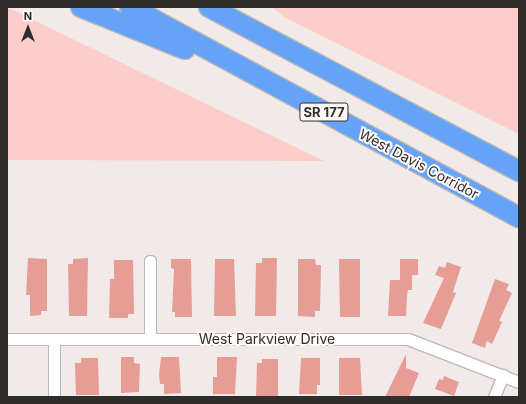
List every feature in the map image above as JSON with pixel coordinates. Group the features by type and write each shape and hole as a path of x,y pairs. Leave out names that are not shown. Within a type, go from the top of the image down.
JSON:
{"highway":[{"path":"82,7 268,82"},
{"name":"West Davis Corridor","path":"130,7 519,217"},
{"name":"SR 177","path":"209,7 261,36 519,171"},
{"path":"224,7 261,36"}],"street":[{"path":"150,261 150,339"},
{"name":"West Parkview Drive","path":"7,339 408,339 519,382"},
{"path":"54,339 54,397"},
{"path":"494,397 502,375"}],"shaded area":[{"path":"272,7 519,7 519,134 284,17"},
{"path":"7,9 11,9 324,161 7,160"}],"building":[{"path":"28,258 47,259 47,311 41,311 41,315 30,316 30,295 26,295"},
{"path":"88,258 87,316 69,316 68,264 73,264 73,259"},
{"path":"262,258 277,258 276,316 255,316 256,263 262,263"},
{"path":"171,259 191,259 192,317 175,317 175,312 172,312 174,269 171,268"},
{"path":"215,259 234,259 236,316 214,316"},
{"path":"298,259 315,259 316,265 321,265 320,311 315,311 315,317 298,316"},
{"path":"339,259 360,259 360,317 340,317"},
{"path":"400,259 418,259 418,275 412,275 412,290 408,290 406,316 388,316 390,280 400,280"},
{"path":"114,260 133,260 134,314 128,314 128,318 109,318 110,279 114,279"},
{"path":"447,262 461,267 453,292 456,293 441,329 423,323 444,278 435,275 439,266 445,268"},
{"path":"495,279 509,284 506,290 512,293 499,321 502,322 492,344 487,341 485,348 472,343"},
{"path":"406,354 406,368 419,373 409,397 385,397"},
{"path":"121,357 134,357 134,363 140,364 139,392 121,393"},
{"path":"161,357 179,357 181,393 164,394 164,384 160,384 159,374"},
{"path":"217,357 237,357 235,394 213,394 213,377 217,377"},
{"path":"81,358 98,358 99,395 76,395 75,363 81,363"},
{"path":"301,358 320,358 320,385 317,385 317,394 299,394"},
{"path":"339,358 360,358 362,395 339,395"},
{"path":"262,359 278,359 278,396 256,396 257,363 262,363"},
{"path":"444,376 459,382 454,396 435,389 439,379 443,380"}]}
